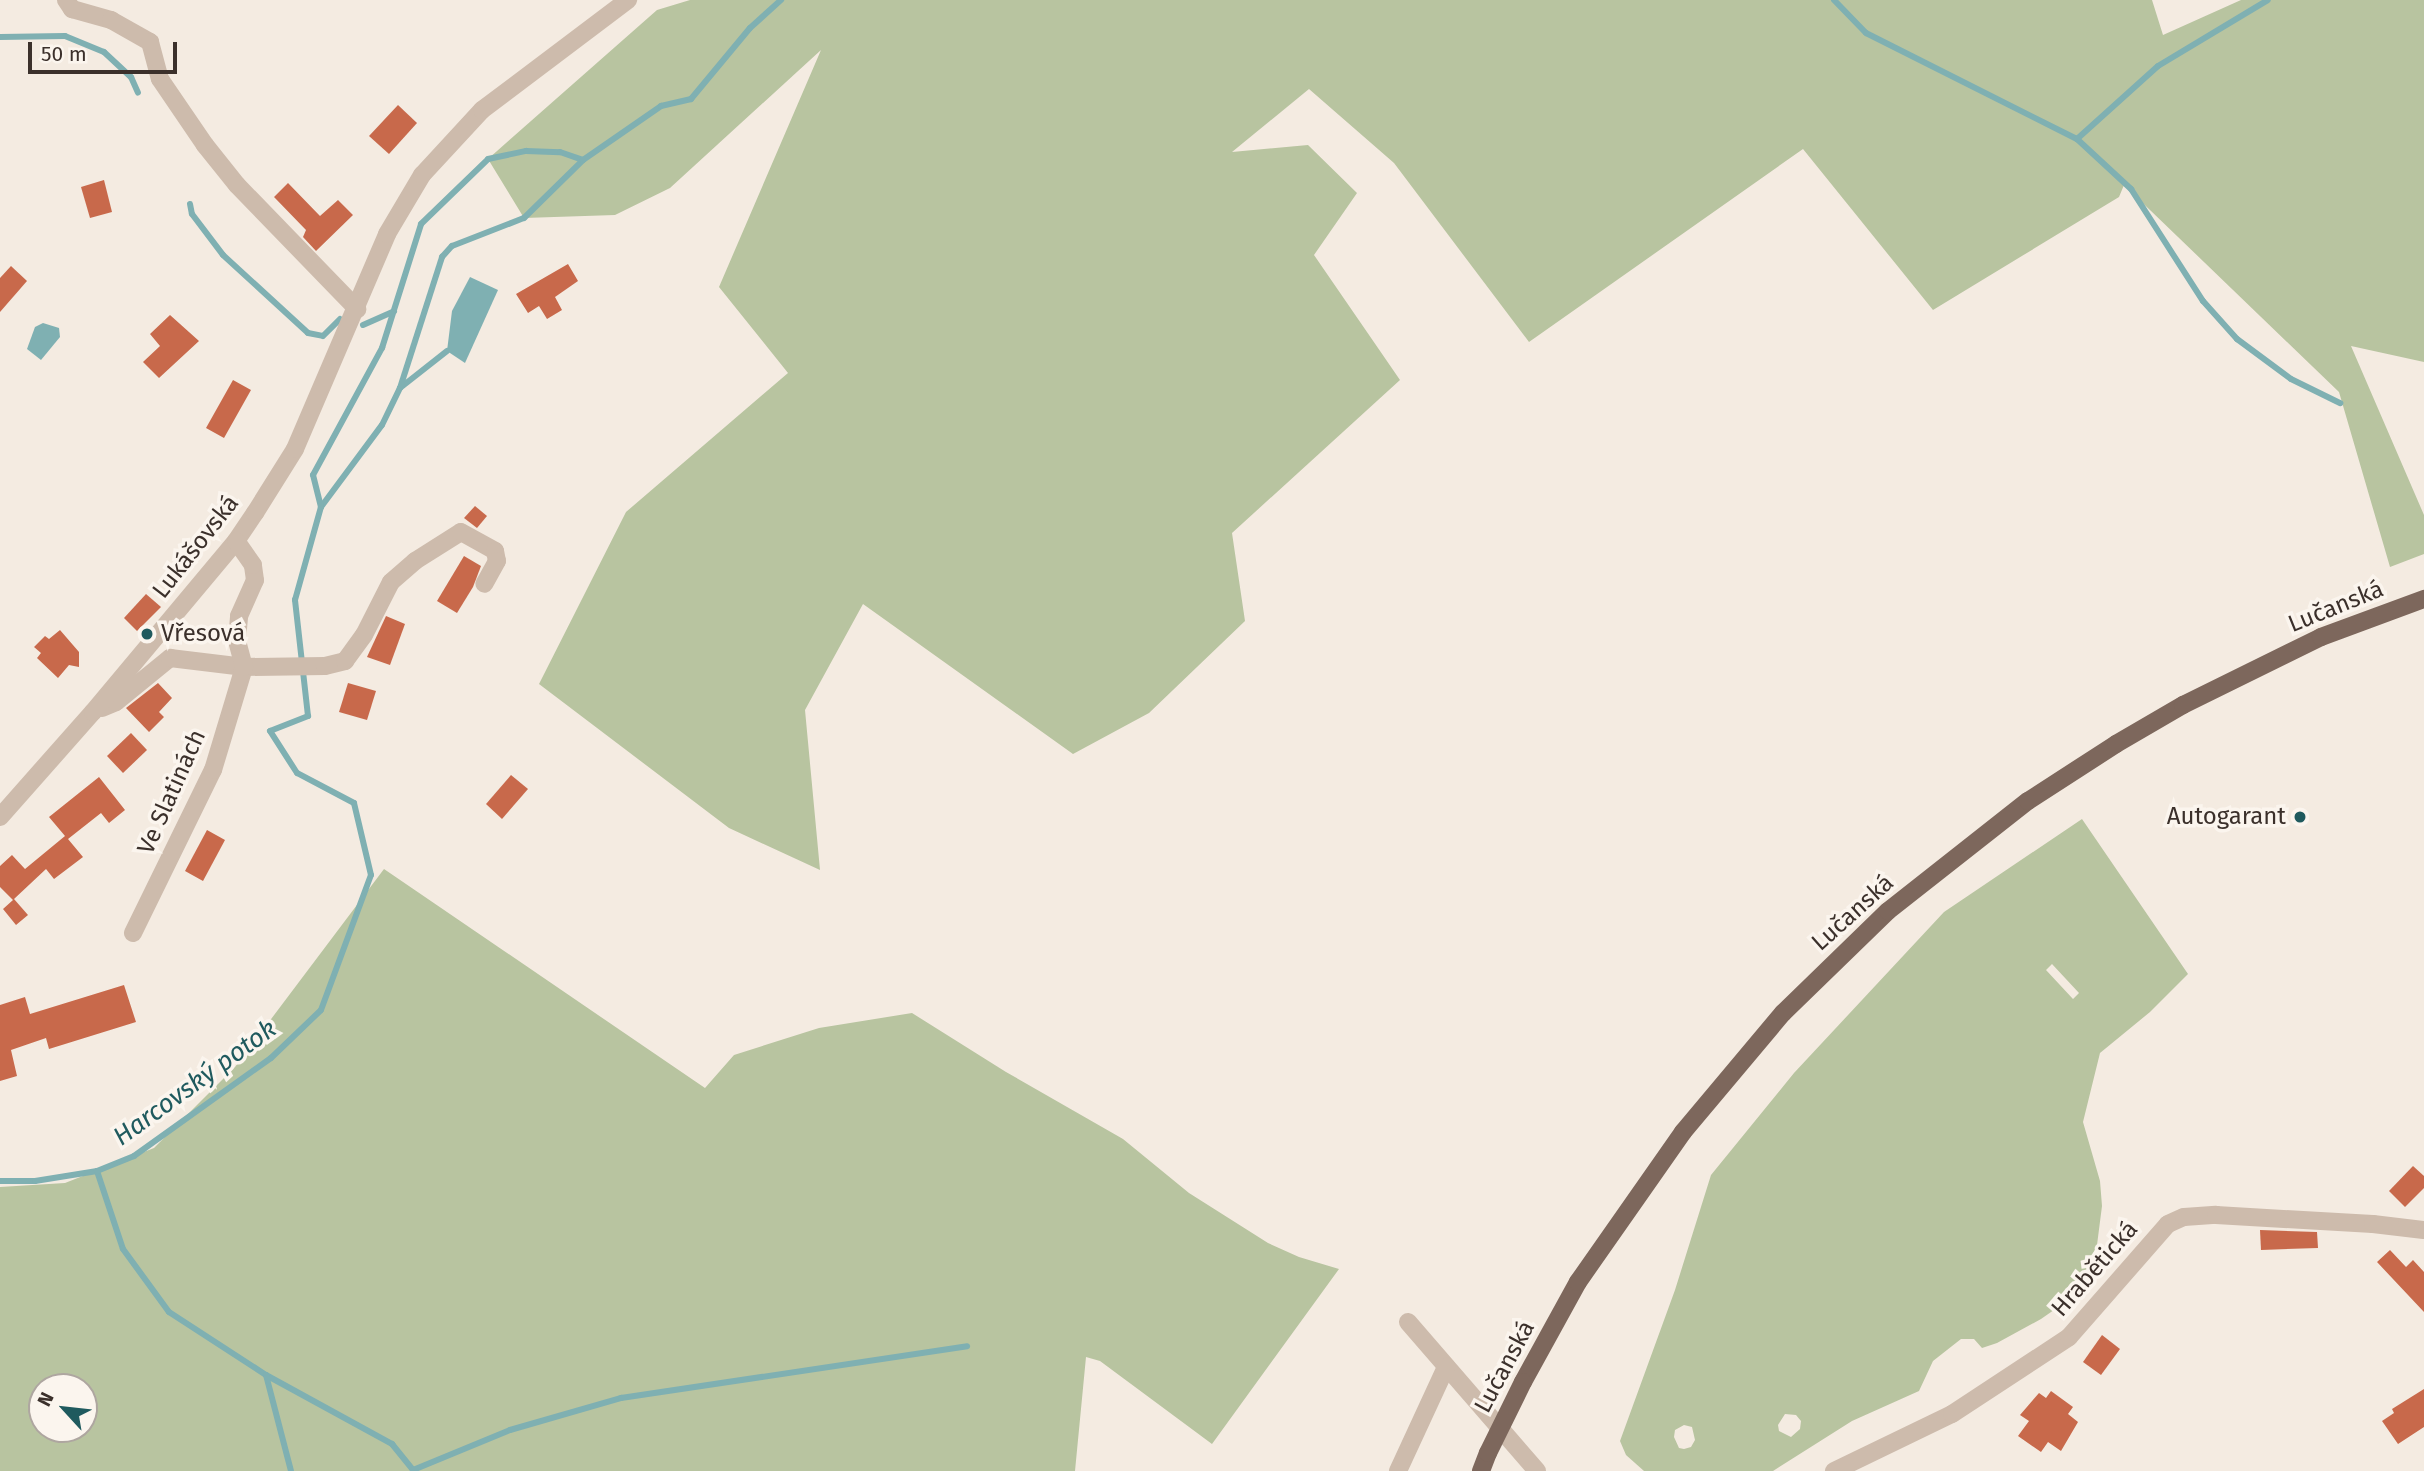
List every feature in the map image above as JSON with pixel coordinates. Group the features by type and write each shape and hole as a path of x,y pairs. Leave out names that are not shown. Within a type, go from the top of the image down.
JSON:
{"main road":[{"name":"Lučanská","path":"1481,1471 1523,1382 1578,1282 1683,1132 1783,1013 1888,911 2028,801 2116,744 2183,705 2310,642 2424,599"}],"street":[{"path":"66,0 72,9 111,20 150,42 157,71 167,92 205,145 237,185 357,309"},
{"name":"Lukášovská","path":"0,817 93,712 236,541 295,449 398,213 422,175 482,110 628,0"},
{"path":"93,712 116,702 170,659 244,667 286,668 325,666 345,661 364,635 391,582 415,561 461,532 495,551 497,561 484,584"},
{"name":"Ve Slatinách","path":"133,933 213,771 244,667 237,640 239,616 255,580 253,565 236,541"},
{"name":"Hrabětická","path":"1834,1471 1952,1414 2069,1337 2168,1224 2184,1217 2216,1215 2373,1224 2424,1230"},
{"path":"1408,1322 1537,1471"},
{"path":"1398,1471 1446,1367"}],"green space":[{"path":"690,0 2152,0 2163,35 2241,0 2424,0 2424,362 2351,346 2424,515 2424,554 2390,567 2339,392 2124,185 2119,197 1933,310 1803,149 1529,342 1394,163 1309,89 1232,152 1308,145 1357,193 1314,255 1400,380 1232,533 1245,621 1149,713 1073,754 863,604 805,710 820,870 729,828 539,684 626,512 788,373 719,287 821,50 670,188 615,215 524,218 488,159 657,10"},
{"path":"2082,819 2188,974 2150,1012 2100,1053 2083,1122 2100,1181 2102,1206 2097,1245 2080,1285 2064,1303 1997,1343 1982,1348 1974,1339 1961,1339 1933,1361 1919,1391 1852,1421 1773,1471 1644,1471 1626,1455 1620,1441 1675,1290 1711,1175 1794,1073 1944,912","holes":["2052,964 2079,993 2073,999 2046,970","1785,1414 1796,1415 1801,1421 1800,1429 1791,1437 1779,1431 1778,1425","1684,1425 1692,1427 1695,1440 1691,1447 1679,1448 1674,1437 1675,1430"]},
{"path":"384,869 705,1088 734,1055 819,1028 912,1013 1006,1072 1123,1139 1189,1193 1268,1243 1299,1257 1339,1269 1212,1444 1100,1361 1086,1357 1075,1471 0,1471 0,1187 65,1183 154,1148 235,1067"}],"water":[{"path":"470,277 498,290 465,363 447,351 452,311"},
{"path":"43,323 59,328 60,337 41,360 27,349 35,327"}],"building":[{"path":"398,105 417,123 389,154 369,136"},
{"path":"104,180 112,212 90,218 81,187"},
{"path":"288,183 320,216 338,200 353,215 316,251 303,237 306,230 274,197"},
{"path":"568,264 578,281 555,297 562,310 547,319 539,306 528,313 516,294"},
{"path":"11,266 27,281 0,312 0,278"},
{"path":"170,315 199,341 159,378 143,362 160,346 150,334"},
{"path":"233,380 251,390 224,438 206,428"},
{"path":"475,506 487,516 477,528 464,518"},
{"path":"464,556 481,566 473,587 457,613 437,601"},
{"path":"146,594 161,607 137,631 124,618"},
{"path":"386,616 405,624 390,665 367,657"},
{"path":"60,630 79,652 79,667 69,665 58,678 37,658 41,653 34,647 45,636 49,639"},
{"path":"158,683 172,698 159,712 164,717 149,732 126,708"},
{"path":"348,683 376,691 367,720 339,712"},
{"path":"131,733 147,750 123,773 107,756"},
{"path":"511,775 528,789 502,819 486,804"},
{"path":"99,777 125,810 109,823 101,813 68,839 83,857 54,879 46,869 14,899 28,915 16,925 3,909 13,900 0,887 0,866 12,855 25,869 65,836 49,817"},
{"path":"207,830 225,840 203,881 185,871"},
{"path":"124,985 136,1022 49,1049 46,1038 11,1050 17,1076 0,1081 0,1005 25,997 30,1014"},
{"path":"2413,1166 2424,1176 2424,1188 2405,1207 2389,1191"},
{"path":"2260,1230 2317,1232 2318,1248 2261,1250"},
{"path":"2390,1250 2406,1267 2413,1260 2424,1272 2424,1312 2377,1262"},
{"path":"2102,1335 2120,1349 2101,1375 2083,1362"},
{"path":"2424,1389 2424,1427 2398,1444 2382,1421 2394,1413 2392,1409"},
{"path":"2051,1391 2073,1407 2068,1414 2078,1422 2061,1451 2048,1442 2041,1452 2018,1436 2029,1421 2020,1415 2039,1393 2046,1398"}],"waterway":[{"name":"Harcovský potok","path":"0,1181 35,1181 97,1171 134,1156 271,1058 321,1010 371,875 354,803 297,773 270,731 308,716 295,600 321,507 313,475 382,348 421,224 488,159 526,151 560,152 583,160 661,106 691,99 750,28 781,0"},
{"path":"1834,0 1866,33 2077,139 2131,189 2203,301 2237,339 2291,379 2340,403"},
{"path":"2077,139 2158,66 2268,0"},
{"path":"0,37 65,36 104,52 131,77 138,93"},
{"path":"321,507 382,425 400,388 442,257 452,246 524,218 583,160"},
{"path":"190,204 192,214 223,255 308,333 323,336 340,319"},
{"path":"363,325 394,311"},
{"path":"400,388 447,351"},
{"path":"97,1171 123,1249 169,1312 266,1375 392,1444 414,1471"},
{"path":"413,1470 510,1430 621,1398 967,1346"},
{"path":"266,1375 291,1471"}],"place":[{"name":"Vřesová","path":"147,634"},
{"name":"Autogarant","path":"2300,817"}]}
